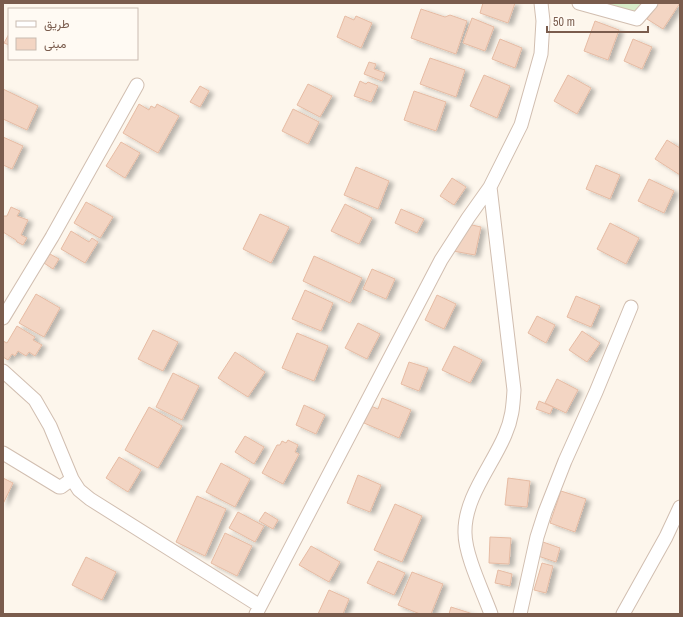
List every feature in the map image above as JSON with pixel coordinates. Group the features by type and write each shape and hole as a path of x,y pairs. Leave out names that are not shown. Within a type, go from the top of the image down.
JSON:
{"street":[{"path":"3,371 35,400 50,426 72,479 79,490 90,499 178,553 258,610 441,260 490,187 521,125 542,54 543,21 541,3"},
{"path":"579,3 637,19 651,3"},
{"path":"3,318 52,237 137,85"},
{"path":"490,187 514,390 513,412 505,435 471,501 465,520 465,534 467,549 491,614"},
{"path":"520,614 537,537 545,512 565,461 596,392 631,307"},
{"path":"3,453 59,487 63,486 72,479"},
{"path":"623,614 666,537 680,508"}],"green space":[{"path":"605,3 643,3 638,14"}],"building":[{"path":"483,3 515,3 508,23 480,13"},
{"path":"658,3 680,3 663,29 647,19"},
{"path":"421,9 445,17 450,15 467,21 456,54 411,38"},
{"path":"345,16 354,20 356,16 372,23 361,48 337,37"},
{"path":"472,18 494,27 485,51 463,43"},
{"path":"595,21 619,30 608,60 584,51"},
{"path":"8,36 8,45 4,43"},
{"path":"500,39 522,48 515,68 492,59"},
{"path":"633,39 652,47 642,69 624,61"},
{"path":"430,58 465,70 456,97 420,84"},
{"path":"369,62 376,64 374,69 385,73 382,81 364,74"},
{"path":"484,75 510,86 497,118 470,106"},
{"path":"568,75 591,88 577,114 554,101"},
{"path":"360,81 366,84 368,82 378,86 371,102 354,96"},
{"path":"308,84 332,96 320,117 297,105"},
{"path":"200,86 209,91 200,107 190,102"},
{"path":"3,89 38,106 27,130 3,119"},
{"path":"414,91 446,102 436,131 404,120"},
{"path":"139,104 149,110 151,106 155,108 157,104 179,116 158,153 123,133"},
{"path":"293,109 319,122 308,144 282,131"},
{"path":"3,137 23,146 12,169 3,165"},
{"path":"667,140 680,148 680,175 655,159"},
{"path":"121,142 140,153 125,178 106,166"},
{"path":"596,165 620,175 610,199 586,189"},
{"path":"356,167 389,181 378,209 344,195"},
{"path":"452,178 466,187 454,205 440,196"},
{"path":"649,179 674,191 664,213 638,201"},
{"path":"86,202 113,217 100,238 74,223"},
{"path":"345,204 372,218 359,244 331,231"},
{"path":"11,207 20,211 17,216 28,220 21,235 27,238 23,245 3,232 3,216 7,216"},
{"path":"401,209 424,219 417,233 395,223"},
{"path":"260,214 289,227 271,263 243,249"},
{"path":"459,222 481,227 475,255 453,251"},
{"path":"610,223 639,238 626,264 597,249"},
{"path":"71,231 89,242 92,238 98,242 85,263 61,249"},
{"path":"50,254 59,259 53,269 44,263"},
{"path":"314,256 362,278 350,303 303,281"},
{"path":"372,269 395,279 386,299 363,289"},
{"path":"305,290 333,303 321,331 292,319"},
{"path":"36,294 60,308 44,337 19,323"},
{"path":"437,295 456,304 444,329 425,320"},
{"path":"576,296 600,306 591,327 567,317"},
{"path":"537,316 555,325 546,343 528,333"},
{"path":"358,323 380,334 367,359 345,348"},
{"path":"17,326 35,337 33,340 42,345 35,356 29,352 26,356 18,351 15,356 12,354 8,360 3,357 3,341 7,343"},
{"path":"153,330 178,342 163,371 138,359"},
{"path":"582,331 600,343 587,362 569,350"},
{"path":"297,333 328,346 314,381 282,368"},
{"path":"454,346 482,360 470,383 442,370"},
{"path":"235,352 265,372 248,397 218,378"},
{"path":"409,362 428,368 419,391 401,384"},
{"path":"173,373 199,386 182,420 156,407"},
{"path":"557,379 578,390 566,413 545,403"},
{"path":"382,398 411,410 399,438 364,423 371,406 378,409"},
{"path":"539,401 553,407 550,414 536,409"},
{"path":"304,405 325,415 316,434 296,425"},
{"path":"149,407 182,426 158,468 125,450"},
{"path":"245,436 264,447 254,464 235,452"},
{"path":"288,440 298,445 295,452 299,454 283,484 262,473 277,445 280,445 282,441 286,443"},
{"path":"119,457 141,470 128,492 106,478"},
{"path":"221,463 250,479 235,507 206,492"},
{"path":"358,475 381,485 370,512 347,503"},
{"path":"3,478 13,483 3,504"},
{"path":"508,478 530,481 527,507 505,505"},
{"path":"561,491 586,499 575,532 550,523"},
{"path":"197,496 226,509 205,556 176,542"},
{"path":"395,504 422,516 402,562 374,550"},
{"path":"238,512 264,526 255,542 229,528"},
{"path":"265,512 278,520 273,529 259,521"},
{"path":"225,533 252,546 237,576 211,563"},
{"path":"490,537 511,538 509,564 489,563"},
{"path":"543,542 560,548 556,562 538,556"},
{"path":"311,546 340,562 329,582 299,565"},
{"path":"86,557 116,572 102,600 72,585"},
{"path":"378,561 405,573 394,595 367,583"},
{"path":"542,563 553,566 546,593 534,590"},
{"path":"498,570 512,574 510,586 495,583"},
{"path":"412,572 443,584 431,614 420,614 398,605"},
{"path":"329,590 349,599 343,614 318,614"},
{"path":"451,607 473,614 449,614"}]}
